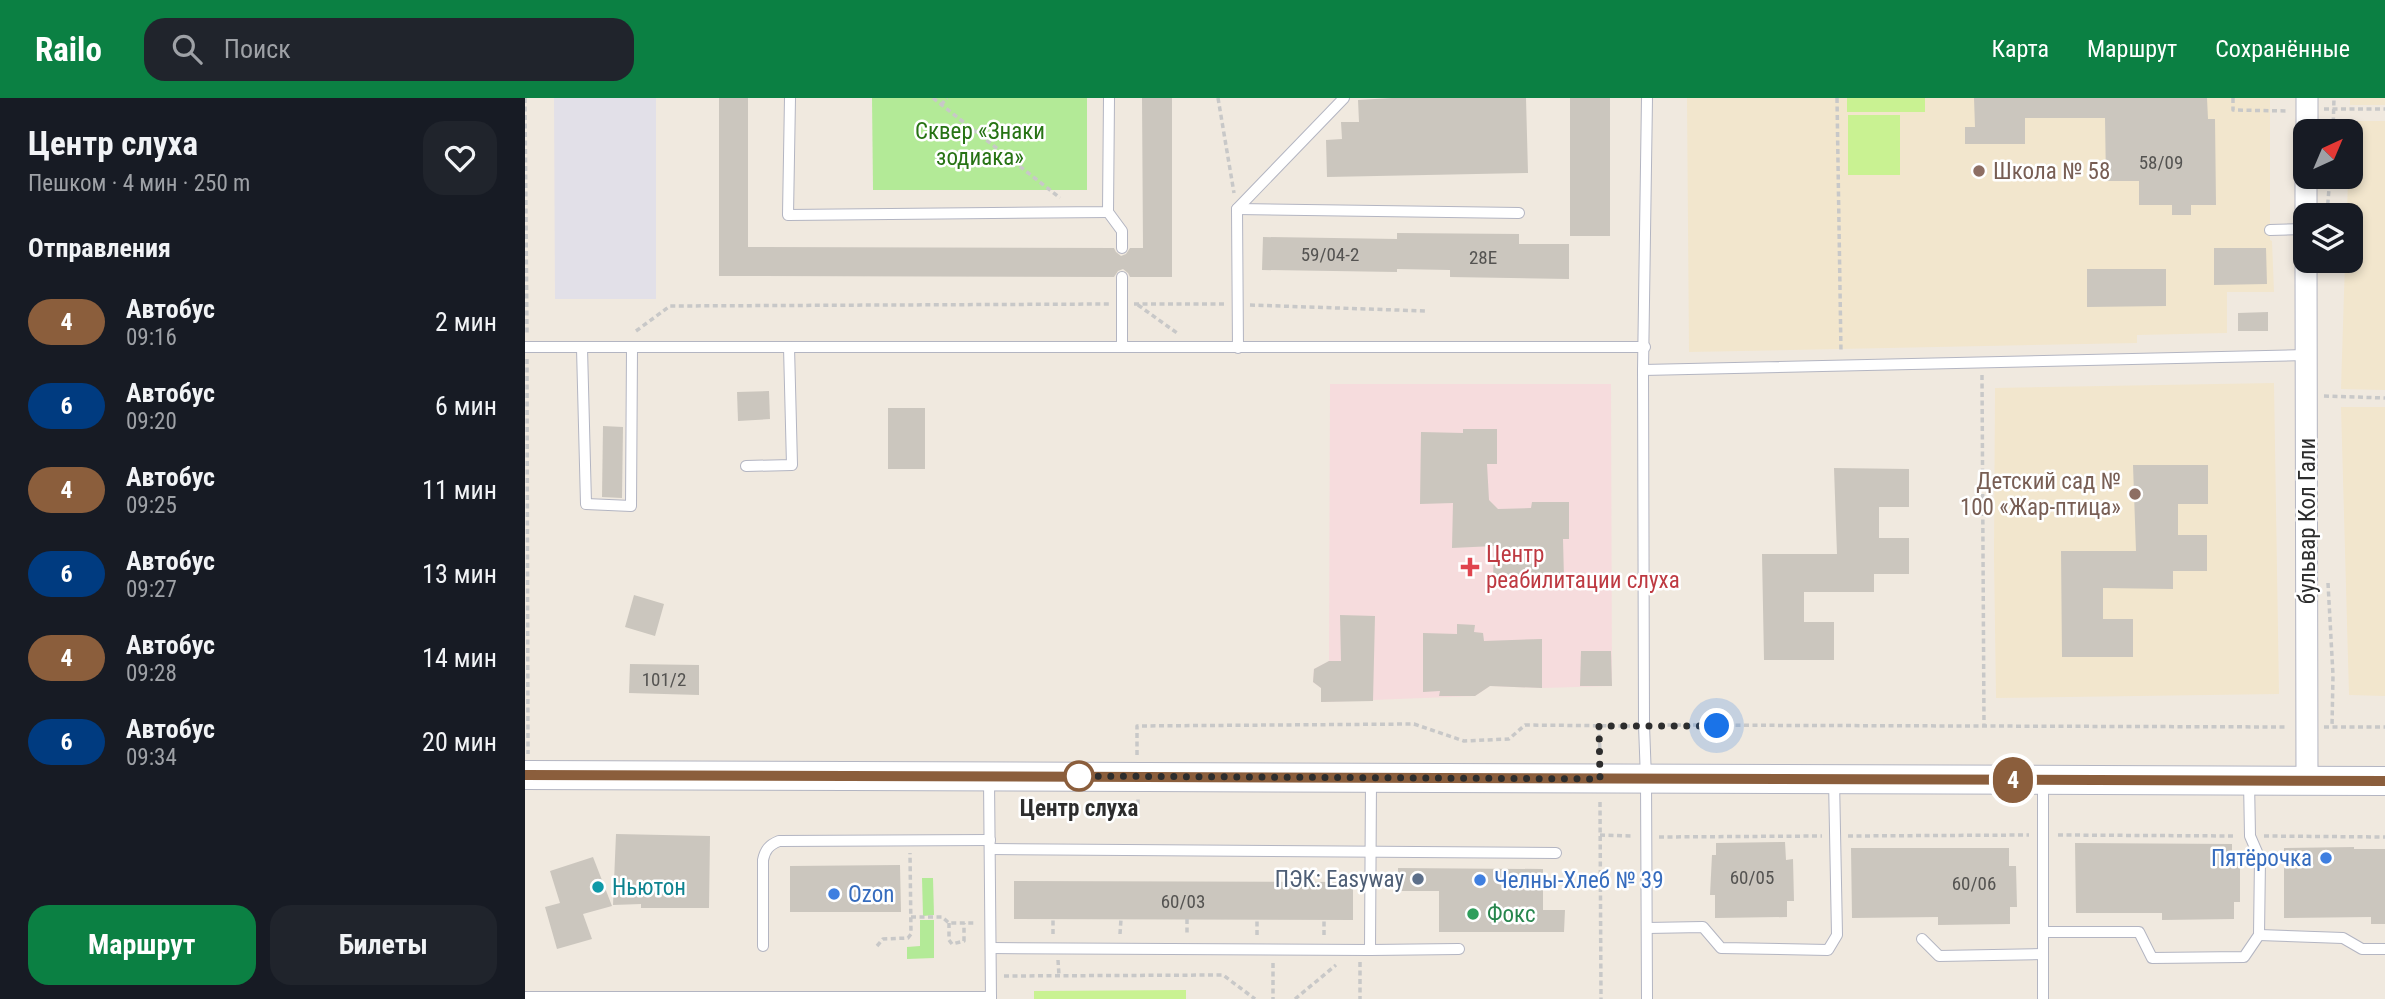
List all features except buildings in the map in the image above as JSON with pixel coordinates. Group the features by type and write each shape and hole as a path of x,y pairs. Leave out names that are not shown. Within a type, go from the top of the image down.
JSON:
{"street":[{"name":"бульвар Кол Гали","path":"2306,273 2307,780"},
{"path":"526,775 2385,781"}],"lane":[{"path":"790,98 788,215 1108,212"},
{"path":"1109,98 1108,212 1122,231 1122,248"},
{"path":"1238,348 1237,209 1344,98"},
{"path":"1647,98 1643,370 1647,999"},
{"path":"1237,209 1519,213"},
{"path":"2270,230 2293,229"},
{"path":"1122,277 1122,346"},
{"path":"526,347 1645,347"},
{"path":"746,466 792,465 789,347"},
{"path":"582,348 586,504 631,506 632,348"},
{"path":"1643,370 2306,355"},
{"path":"525,997 991,998 989,776"},
{"path":"1361,950 1370,852 1371,778"},
{"path":"1647,928 1703,927 1721,948 1828,950 1837,935 1834,779"},
{"path":"2042,780 2043,999"},
{"path":"2043,932 2139,932 2152,958 2244,957 2259,935 2260,859 2250,836 2249,780"},
{"path":"763,946 762,860 766,850 779,841 1556,853"},
{"path":"2259,935 2343,938 2362,949 2385,949"},
{"path":"1922,939 1939,956 2043,954"},
{"path":"991,948 1459,949"}],"path":[{"path":"525,98 526,775"},
{"path":"933,98 1078,212"},
{"path":"941,105 947,98"},
{"path":"1218,98 1237,209"},
{"path":"1837,98 1841,366"},
{"path":"2233,98 2233,110 2307,104 2334,108 2385,109"},
{"path":"2334,98 2334,119"},
{"path":"1136,304 1196,346"},
{"path":"631,335 670,306 1238,304 1425,311"},
{"path":"1982,363 1984,726"},
{"path":"2319,396 2385,398"},
{"path":"1138,813 1137,726 1414,724 1464,741 1510,739 1525,725 2385,727"},
{"path":"1599,726 1601,999"},
{"path":"1601,835 2385,837"},
{"path":"877,946 883,939 909,937 911,934 909,841"},
{"path":"911,917 942,917 949,923 991,923"},
{"path":"949,923 949,942 952,944 964,941 964,923"},
{"path":"1273,950 1273,999"},
{"path":"1295,999 1361,950"},
{"path":"1360,999 1361,950"},
{"path":"991,976 1223,975 1255,999"}],"shaded area":[{"path":"554,98 656,98 656,299 555,299"},
{"name":"Школа № 58","path":"1687,98 2270,98 2270,240 2274,292 2227,292 2227,333 2137,335 2137,343 1689,352"},
{"path":"2350,98 2385,98 2385,105 2350,105"},
{"path":"2363,121 2385,121 2385,390 2341,389 2345,273 2363,273 2363,203 2347,203 2348,189 2363,189"},
{"name":"Детский сад № 100 «Жар-птица»","path":"2274,383 2279,694 1996,698 1995,388"},
{"name":"Центр реабилитации слуха","path":"1330,384 1611,384 1612,686 1490,686 1475,696 1321,702 1321,688 1313,682 1314,669 1329,661"},
{"path":"2341,407 2385,407 2385,696 2349,695"}],"green space":[{"name":"Сквер «Знаки зодиака»","path":"872,98 1087,98 1087,190 873,190"},
{"path":"1847,98 1925,98 1925,112 1847,112"},
{"path":"1848,115 1900,115 1900,175 1848,175"},
{"path":"922,878 933,878 934,915 923,916"},
{"path":"920,920 934,920 934,958 907,959 907,947 920,946"},
{"path":"1186,990 1186,999 1034,999 1034,991"}],"bus line":[{"name":"4","path":"525,775 2385,781"}],"place":[{"name":"Школа № 58","path":"1979,171"},
{"name":"Детский сад № 100 «Жар-птица»","path":"2135,494"},
{"name":"Центр реабилитации слуха","path":"1470,567"},
{"name":"Центр слуха","path":"1079,776"},
{"name":"Пятёрочка","path":"2326,858"},
{"name":"ПЭК: Easyway","path":"1418,879"},
{"name":"Челны-Хлеб № 39","path":"1480,880"},
{"name":"Ньютон","path":"598,887"},
{"name":"Ozon","path":"834,894"},
{"name":"Фокс","path":"1473,914"}],"route":[{"path":"1079,776 1076,776 1600,779 1599,726 1717,726"}]}
